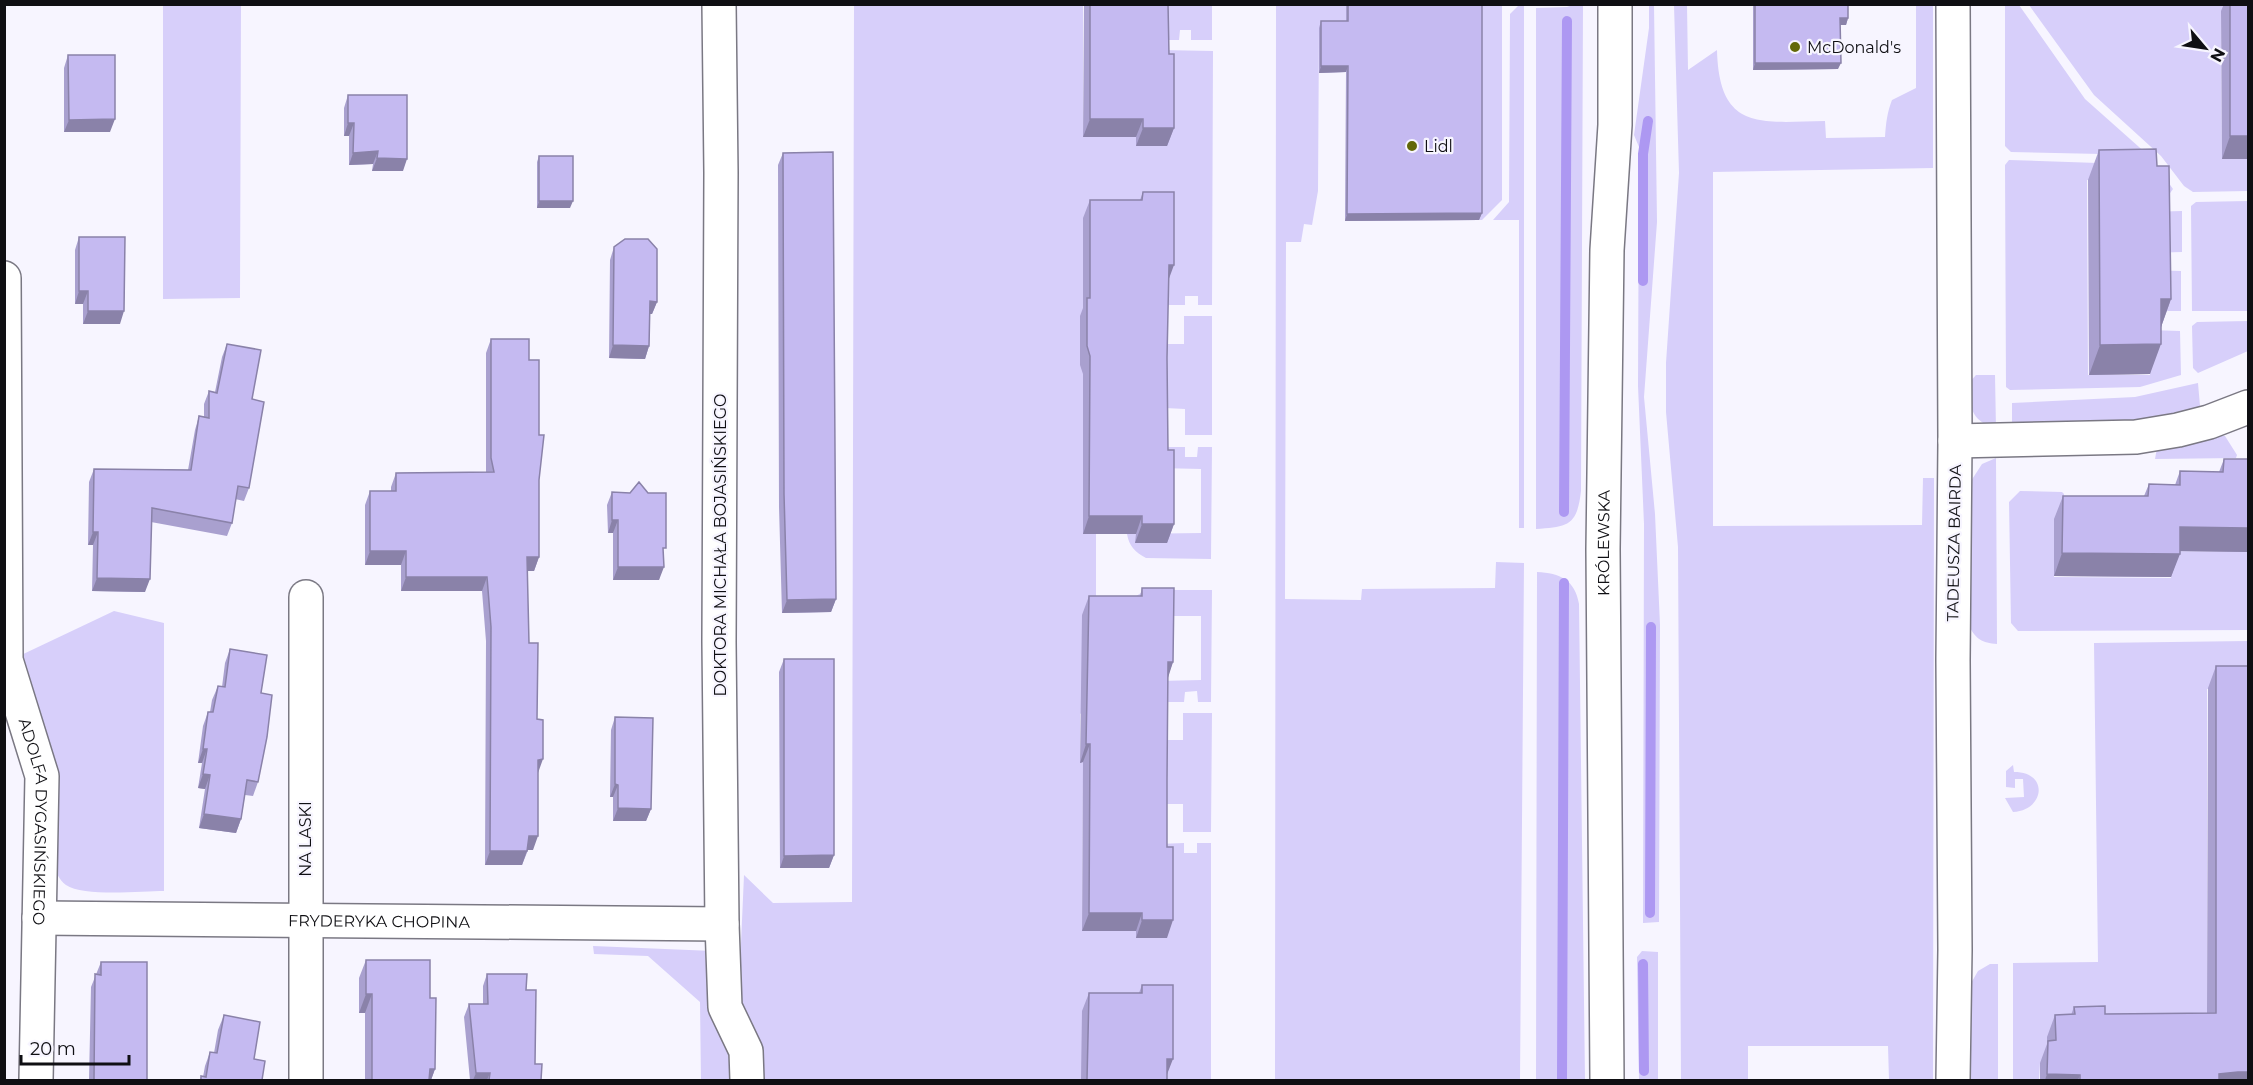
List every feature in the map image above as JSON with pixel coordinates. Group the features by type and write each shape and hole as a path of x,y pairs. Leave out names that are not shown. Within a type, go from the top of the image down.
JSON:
{"street":[{"name":"DOKTORA MICHAŁA BOJASIŃSKIEGO","path":"719,4 721,180 719,654 722,924 725,1007 746,1051 747,1080"},
{"name":"KRÓLEWSKA","path":"1607,1080 1603,549 1607,250 1615,125 1615,4"},
{"name":"TADEUSZA BAIRDA","path":"1953,4 1955,441 1953,1080"},
{"name":"ADOLFA DYGASIŃSKIEGO","path":"4,278 6,660 42,776 36,1080"},
{"path":"1955,441 2136,437 2209,422 2248,407"},
{"name":"NA LASKI","path":"306,597 306,1080"},
{"name":"FRYDERYKA CHOPINA","path":"39,918 722,924"}],"shaded area":[{"path":"163,5 241,5 240,298 163,299"},
{"path":"854,5 1083,5 1083,137 1136,137 1137,146 1167,146 1160,50 1213,51 1212,305 1198,305 1198,296 1185,296 1185,305 1159,305 1083,218 1083,316 1080,316 1080,365 1083,366 1083,534 1096,534 1096,614 1083,712 1080,714 1080,762 1083,762 1082,931 1136,931 1136,938 1158,844 1184,843 1184,853 1197,853 1197,843 1211,843 1211,1080 757,1080 740,1013 744,875 773,903 852,902"},
{"path":"1159,5 1212,5 1212,40 1191,40 1191,30 1180,30 1179,40 1162,40"},
{"path":"1276,5 1346,5 1346,28 1319,28 1318,191 1312,225 1304,224 1301,242 1286,242 1285,599 1361,600 1362,589 1495,588 1496,562 1524,563 1520,1080 1275,1080"},
{"path":"1479,5 1502,5 1502,200 1482,220 1479,220"},
{"path":"1583,5 1581,491 1577,511 1569,522 1556,527 1536,529 1536,8"},
{"path":"1649,5 1654,5 1657,222 1644,397 1655,514 1660,625 1659,922 1643,923 1644,524 1638,386 1639,147 1634,135 1649,28"},
{"path":"1674,5 1687,5 1688,70 1717,50 1720,77 1726,96 1735,109 1748,117 1763,121 1825,121 1826,138 1885,137 1892,100 1916,88 1916,5 1933,5 1933,168 1713,172 1713,526 1922,525 1923,478 1934,478 1933,1080 1889,1080 1888,1046 1748,1046 1748,1080 1681,1080 1678,547 1666,412 1666,363 1679,173"},
{"path":"2005,5 2019,5 2085,99 2148,155 2011,152 2005,146"},
{"path":"2029,5 2248,5 2221,12 2222,159 2248,159 2248,191 2193,192 2184,186 2161,156 2094,95"},
{"path":"1518,6 1524,6 1524,528 1519,528 1519,220 1493,220 1509,202 1510,14"},
{"path":"2009,160 2156,165 2173,189 2168,196 2145,179 2087,180 2088,375 2150,375 2150,330 2180,331 2181,375 2140,387 2010,390 2006,387 2005,165"},
{"path":"2248,201 2248,311 2192,311 2191,206 2196,202"},
{"path":"2182,211 2182,252 2147,253 2147,212"},
{"path":"2148,270 2181,271 2181,311 2148,311"},
{"path":"1184,316 1212,316 1212,435 1185,435 1185,409 1165,408 1164,344 1184,344"},
{"path":"2248,321 2248,351 2198,373 2193,368 2192,326 2197,322"},
{"path":"1976,375 1995,375 1996,429 1981,421 1973,412 1969,383"},
{"path":"2198,383 2200,406 2195,414 2172,419 2012,429 2012,403 2135,397"},
{"path":"2216,435 2225,436 2237,455 2236,458 2155,459 2157,448"},
{"path":"1159,447 1185,447 1185,457 1197,457 1198,447 1212,447 1211,559 1146,558 1129,542 1127,534 1201,533 1201,469 1159,468"},
{"path":"1996,458 1997,644 1980,640 1969,626 1971,481 1982,464"},
{"path":"2020,491 2062,492 2064,494 2064,518 2054,519 2054,577 2171,578 2171,551 2248,552 2248,630 2018,631 2011,623 2009,502"},
{"path":"1537,572 1553,574 1565,579 1574,589 1579,604 1585,1080 1536,1080"},
{"path":"1154,590 1212,590 1211,702 1198,702 1197,691 1185,692 1184,702 1159,702 1159,681 1201,680 1201,616 1167,616 1133,598 1141,593"},
{"path":"114,611 164,623 164,891 99,892 74,889 61,881 54,865 17,657"},
{"path":"2248,641 2248,688 2207,689 2207,1014 2040,1063 2039,1080 2013,1080 2013,963 2098,962 2094,643"},
{"path":"1183,713 1212,713 1211,832 1183,832 1183,804 1163,804 1164,740 1183,740"},
{"path":"2013,765 2014,772 2033,778 2038,784 2039,792 2031,805 2013,812 2005,798 2024,797 2023,779 2015,779 2015,788 2006,787 2006,771"},
{"path":"593,946 713,951 739,1080 701,1080 700,1002 648,956 594,954"},
{"path":"1642,951 1658,952 1658,1080 1639,1080 1637,957"},
{"path":"1990,964 1998,964 1998,1080 1971,1080 1970,985 1978,971"}],"building":[{"path":"1090,4 1168,4 1169,54 1174,54 1174,128 1143,128 1143,119 1090,119"},
{"name":"Lidl","path":"1348,4 1482,4 1482,213 1347,214 1348,66 1321,66 1321,21 1348,21"},
{"name":"McDonald's","path":"1755,4 1848,4 1848,18 1840,18 1841,63 1755,63"},
{"path":"2230,4 2248,4 2248,136 2230,136"},
{"path":"68,55 115,55 115,119 69,120"},
{"path":"348,95 407,95 407,159 377,158 378,151 353,153 354,123 348,123"},
{"path":"2156,149 2157,166 2169,166 2171,299 2161,299 2161,344 2100,345 2099,150"},
{"path":"833,152 836,599 787,600 784,494 783,153"},
{"path":"539,156 573,156 573,201 539,201"},
{"path":"1143,192 1174,192 1174,265 1169,265 1167,358 1168,450 1174,450 1174,524 1142,524 1142,516 1089,516 1090,356 1087,346 1087,298 1090,298 1090,200 1142,200"},
{"path":"79,237 125,237 124,311 88,311 88,291 79,291"},
{"path":"625,239 648,239 657,249 657,302 650,301 649,346 613,345 614,247"},
{"path":"491,339 529,339 529,360 539,360 539,435 544,435 539,480 539,557 527,557 529,643 538,643 537,719 543,720 543,759 538,760 538,836 529,836 527,851 490,851 491,627 487,577 406,577 406,551 370,551 370,491 396,491 396,473 494,472 491,458"},
{"path":"227,344 261,350 252,399 264,402 249,488 238,486 232,523 152,508 150,579 97,578 98,532 93,532 94,469 191,470 199,416 209,418 209,391 217,393"},
{"path":"2224,459 2248,459 2248,528 2180,527 2180,554 2062,553 2063,496 2148,496 2149,484 2180,485 2180,471 2223,472"},
{"path":"639,482 648,493 666,493 664,567 618,567 618,520 612,520 612,492 630,493"},
{"path":"1142,588 1174,588 1173,662 1168,662 1167,780 1167,847 1173,847 1173,920 1142,920 1142,913 1089,913 1090,744 1086,744 1089,596 1142,596"},
{"path":"230,649 267,655 261,693 272,695 258,782 247,780 241,819 204,814 210,775 203,774 207,749 203,749 208,712 213,712 218,686 225,687"},
{"path":"784,659 834,659 834,855 784,856"},
{"path":"2216,666 2248,666 2248,1072 2219,1074 2219,1080 2080,1080 2080,1075 2047,1074 2048,1041 2056,1040 2055,1015 2075,1014 2074,1007 2105,1006 2105,1014 2216,1013"},
{"path":"615,717 653,718 651,809 618,808 618,785 615,784"},
{"path":"366,960 430,960 430,998 436,998 435,1069 430,1069 429,1080 372,1080 372,994 366,994"},
{"path":"101,962 147,962 147,1080 94,1080 95,974 101,975"},
{"path":"487,974 527,974 526,990 536,990 535,1064 542,1064 541,1080 489,1080 490,1073 476,1073 469,1004 488,1004"},
{"path":"1142,985 1173,985 1173,1059 1167,1059 1167,1080 1087,1080 1089,993 1142,993"},
{"path":"224,1015 260,1022 254,1059 265,1061 262,1080 201,1080 201,1076 206,1077 210,1052 217,1053"}],"waterway":[{"path":"1564,512 1567,21"},
{"path":"1643,281 1643,154 1648,121"},
{"path":"1562,1080 1564,583"},
{"path":"1650,913 1651,627"},
{"path":"1643,964 1644,1071"}],"place":[{"name":"McDonald's","path":"1795,47"},
{"name":"Lidl","path":"1412,146"}]}
